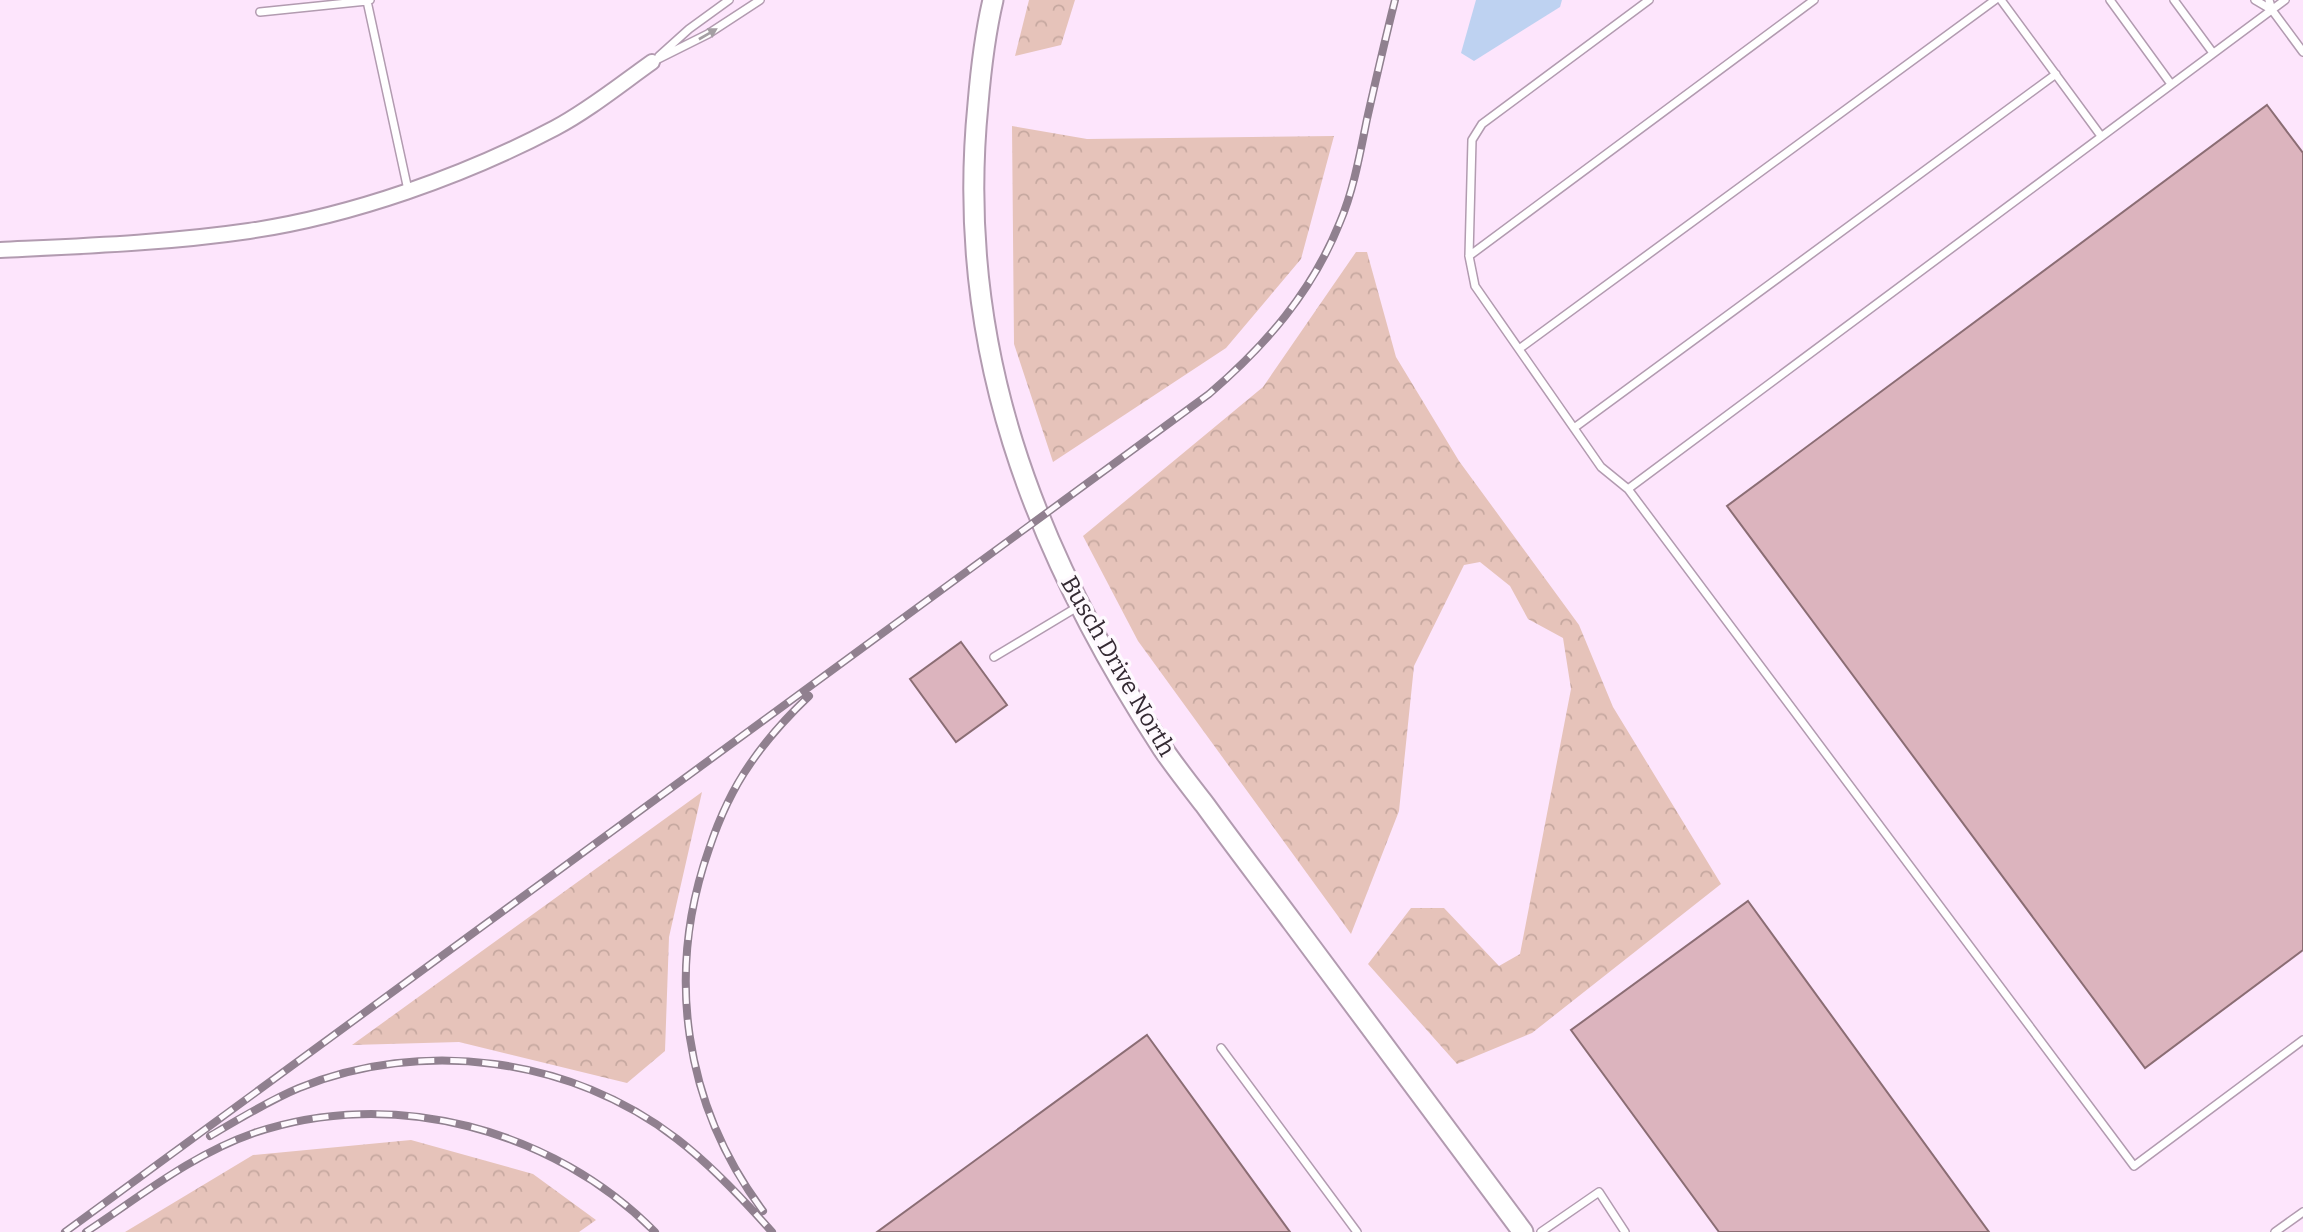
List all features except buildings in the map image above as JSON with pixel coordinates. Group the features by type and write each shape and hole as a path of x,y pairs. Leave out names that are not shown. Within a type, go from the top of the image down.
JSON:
{"street":[{"name":"Busch Drive North","path":"993,0 985,36 973,152 977,264 990,362 1017,459 1038,517 1080,605 1164,750 1522,1232"},
{"path":"0,250 118,244 250,231 351,210 450,176 557,127 652,62"}],"lane":[{"path":"260,12 368,0 408,190"},
{"path":"652,62 689,29 729,0"},
{"path":"652,62 708,34 760,0"},
{"path":"1649,0 1482,124 1472,139 1469,256 1475,286 1601,467 1628,489 2134,1166 2303,1041"},
{"path":"1469,256 1814,0"},
{"path":"1519,349 1995,0"},
{"path":"2001,0 2101,136"},
{"path":"2109,0 2171,84"},
{"path":"2174,0 2213,53"},
{"path":"2255,0 2272,10"},
{"path":"2269,0 2272,10 2303,52"},
{"path":"1628,489 2285,0"},
{"path":"1574,428 2056,74"},
{"path":"994,657 1080,605"},
{"path":"1221,1048 1357,1232"},
{"path":"1541,1232 1599,1192 1625,1232"},
{"path":"2276,1232 2303,1212"}],"green space":[{"path":"1029,0 1075,0 1061,45 1015,56"},
{"path":"1012,126 1087,139 1334,136 1301,259 1226,348 1053,462 1014,344"},
{"path":"1356,252 1367,252 1396,357 1459,461 1579,625 1613,707 1721,884 1532,1033 1457,1064 1368,964 1411,908 1444,908 1499,966 1520,954 1571,689 1563,638 1528,619 1510,586 1480,562 1464,565 1414,666 1399,811 1351,934 1138,641 1083,536 1263,387"},
{"path":"702,792 669,937 665,1051 627,1083 459,1042 352,1045"},
{"path":"411,1140 533,1174 596,1220 579,1232 125,1232 253,1155"}],"water":[{"path":"1476,0 1562,0 1560,7 1474,61 1461,53"}],"railway":[{"path":"65,1232 1209,394 1230,375 1285,316 1316,272 1329,247 1349,197 1356,171 1395,0"},
{"path":"763,1211 736,1170 715,1127 700,1083 690,1037 686,991 688,943 695,896 726,805 763,746 809,696"},
{"path":"210,1136 287,1093 346,1072 395,1063 445,1061 494,1064 543,1074 591,1089 635,1111 703,1160 772,1232"},
{"path":"86,1232 167,1177 231,1142 254,1133 307,1120 361,1114 415,1117 468,1126 520,1143 569,1166 614,1196 655,1232"}]}
